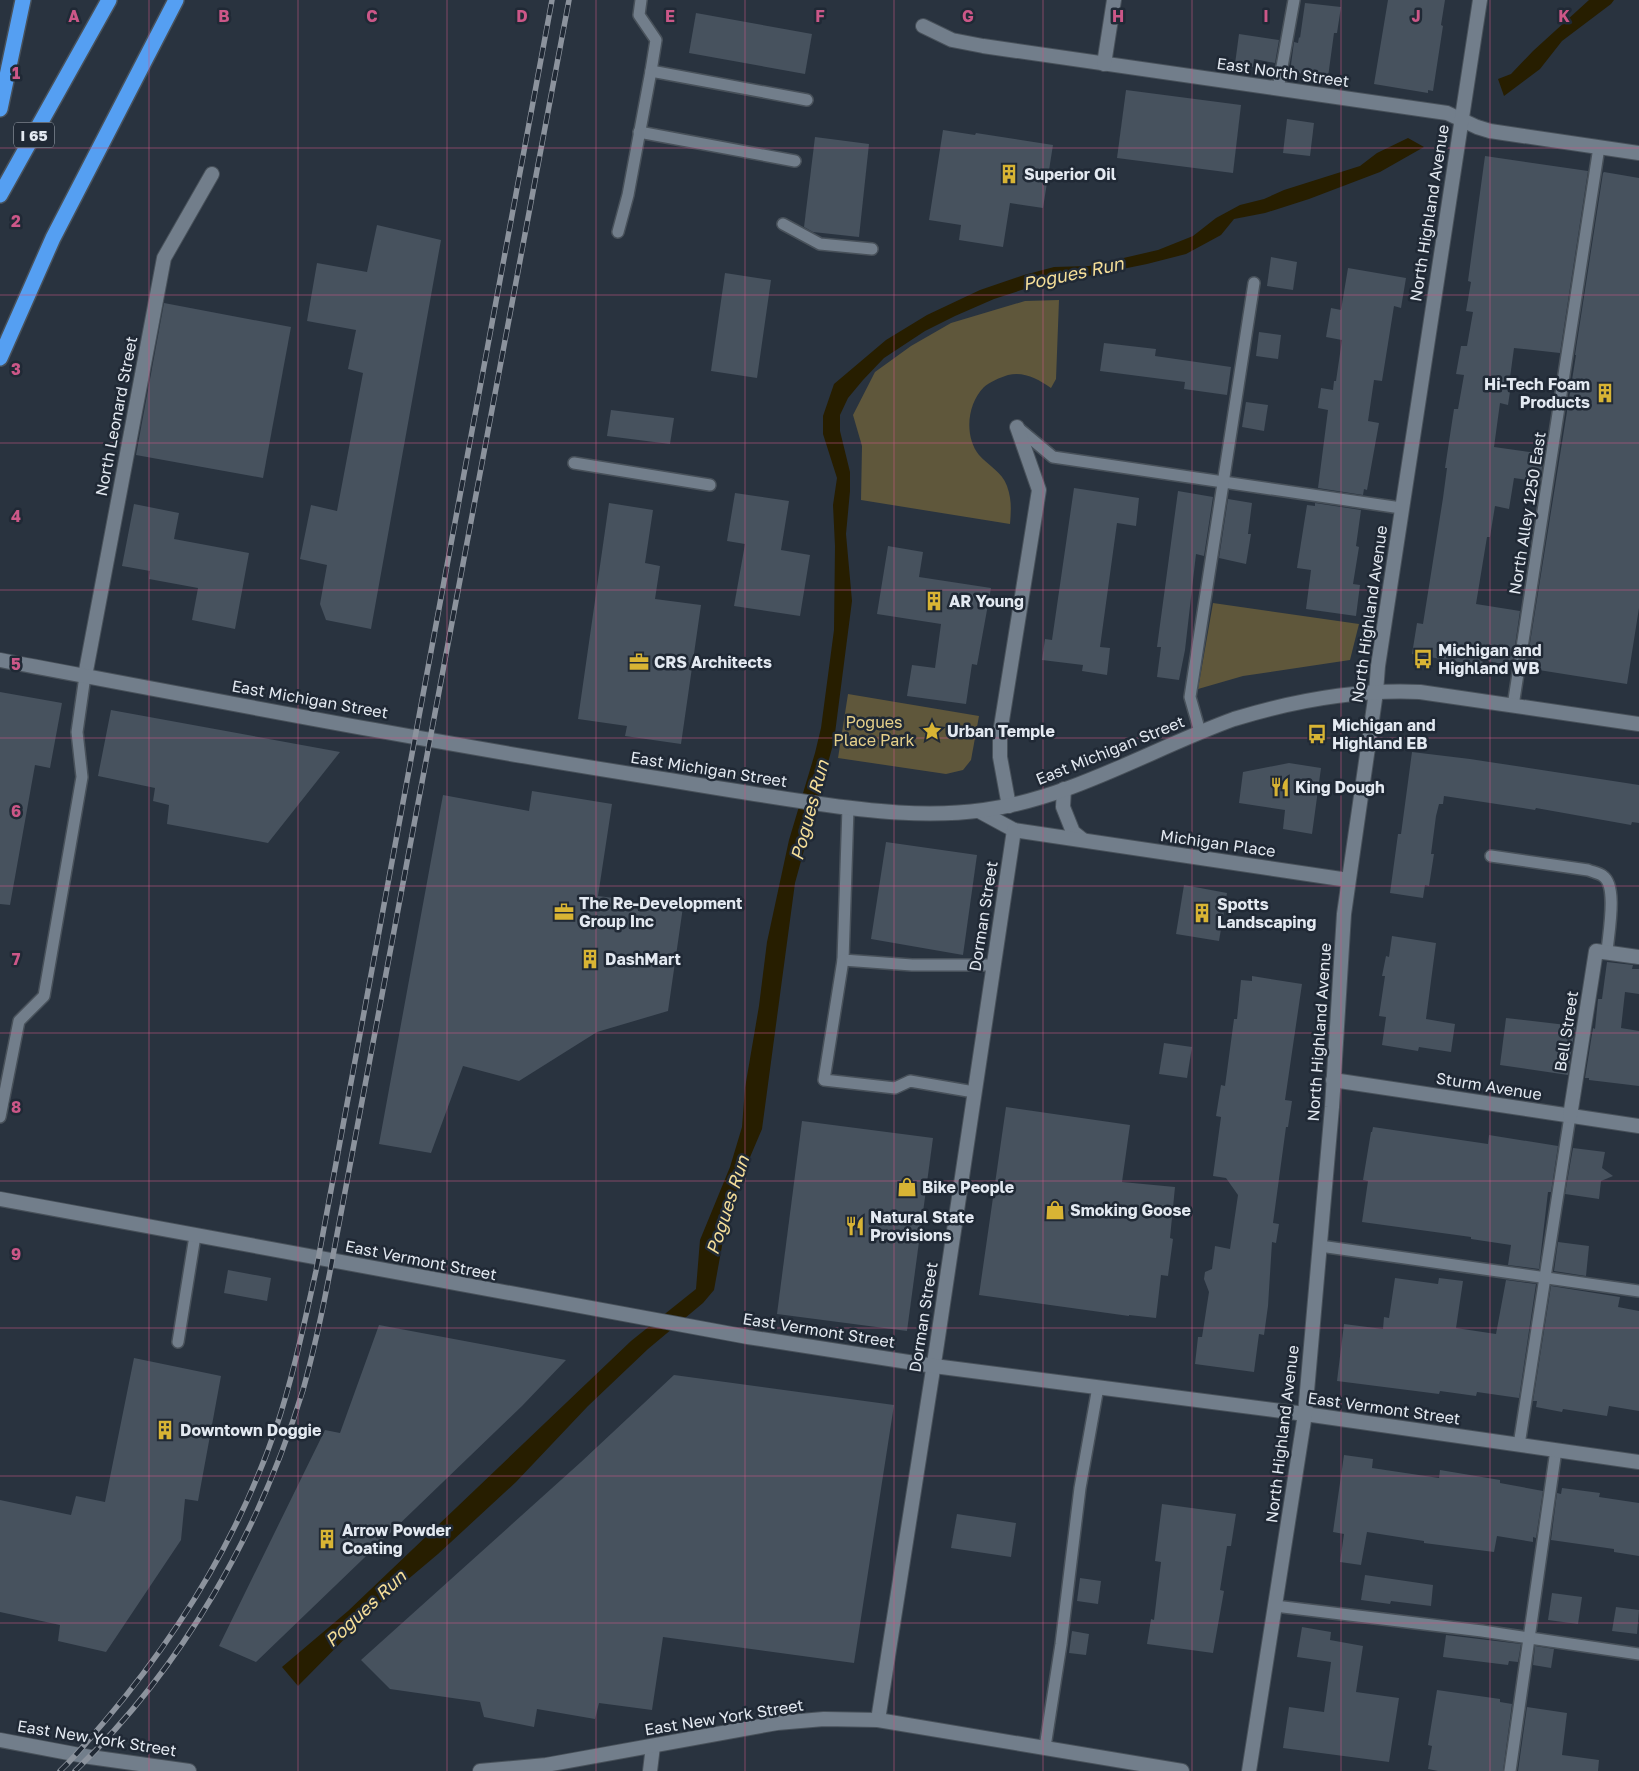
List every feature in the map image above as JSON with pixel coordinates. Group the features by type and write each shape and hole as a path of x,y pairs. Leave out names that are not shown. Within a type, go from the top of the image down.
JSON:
{"highway":[{"path":"0,109 22,0"},
{"name":"I 65","path":"0,195 109,0"},
{"path":"0,358 53,238 176,0"}],"street":[{"path":"1104,64 1114,0"},
{"name":"North Highland Avenue","path":"1249,1771 1305,1414 1348,880 1376,692 1379,653 1480,0"},
{"name":"East North Street","path":"923,26 952,40 1447,114 1490,131 1639,153"},
{"name":"North Leonard Street","path":"86,676 164,258 212,174"},
{"path":"1009,806 1000,757 1000,733 1039,490 1017,427"},
{"name":"East Michigan Street","path":"0,660 574,765 790,800 846,808 894,812 979,811 1009,806 1064,789 1234,719 1308,701 1376,692 1395,690 1420,692 1639,724"},
{"path":"1064,789 1063,808 1073,832 1083,840"},
{"name":"Michigan Place","path":"979,811 1014,830 1348,880"},
{"name":"Dorman Street","path":"878,1720 934,1366 1014,830"},
{"path":"1602,952 1639,957"},
{"name":"Bell Street","path":"1570,1116 1602,952"},
{"name":"Sturm Avenue","path":"1333,1080 1639,1126"},
{"name":"East Vermont Street","path":"0,1200 696,1328 934,1366 1305,1414 1639,1462"},
{"name":"East New York Street","path":"480,1771 546,1764 776,1724 824,1719 878,1720 1182,1771"},
{"name":"East New York Street","path":"0,1740 90,1757 189,1771"},
{"path":"650,1771 653,1746"}],"lane":[{"path":"618,232 628,195 656,40 639,15 641,0"},
{"path":"1278,89 1294,0"},
{"path":"651,71 807,100"},
{"path":"640,132 795,161"},
{"name":"North Alley 1250 East","path":"1513,706 1599,147"},
{"path":"783,224 820,244 872,250"},
{"path":"1200,732 1190,697 1254,283"},
{"path":"1017,427 1053,457 1401,508"},
{"path":"574,463 710,485"},
{"path":"0,1117 19,1021 44,996 82,777 77,732 86,676"},
{"path":"846,808 843,960 824,1080 895,1088 910,1081 974,1092"},
{"path":"1491,856 1588,870 1604,876 1610,883 1612,896 1602,952"},
{"path":"843,960 912,965 993,965"},
{"path":"1519,1445 1570,1116"},
{"path":"178,1342 196,1236"},
{"path":"1320,1246 1639,1291"},
{"path":"1045,1747 1061,1644 1080,1488 1098,1387"},
{"path":"1510,1771 1556,1450"},
{"path":"1275,1606 1530,1638 1639,1654"}],"green space":[{"path":"1059,300 1056,379 1051,388 1025,375 1008,375 984,387 978,394 971,411 970,430 974,447 979,455 1002,477 1009,491 1010,524 861,500 862,446 853,415 875,372 911,346 951,323 1025,301"},
{"path":"1213,603 1359,624 1350,660 1243,676 1198,689"},
{"name":"Pogues Place Park","path":"848,694 979,716 971,760 963,770 946,774 838,758"}],"water":[{"path":"1589,0 1614,0 1562,41 1540,69 1504,96 1498,79 1511,74 1533,51"},
{"name":"Pogues Run","path":"1408,138 1424,147 1380,172 1309,199 1265,213 1234,219 1221,235 1186,254 1088,276 1055,279 994,299 955,316 925,331 884,358 848,398 840,415 840,431 850,472 846,534 852,601 834,741 795,883 762,1129 739,1183 726,1224 714,1290 703,1303 648,1349 588,1406 516,1482 438,1554 381,1602 298,1686 282,1667 348,1611 631,1341 696,1289 700,1240 730,1167 742,1127 745,1088 759,1006 767,942 789,840 821,728 834,630 835,546 833,505 837,478 823,434 823,416 834,384 886,340 927,315 980,290 1054,267 1089,266 1158,250 1193,236 1216,218 1240,205 1264,199 1284,190 1360,166 1377,153"}],"building":[{"path":"1388,0 1445,0 1433,91 1428,90 1428,93 1374,84"},
{"path":"1305,3 1341,7 1337,33 1334,33 1328,77 1290,72 1294,42 1298,43 1300,38"},
{"path":"696,13 812,34 805,74 689,53"},
{"path":"1239,34 1279,40 1275,63 1254,59 1253,67 1235,64"},
{"path":"1126,90 1241,105 1233,173 1117,158"},
{"path":"1287,119 1314,123 1310,156 1283,153"},
{"name":"Superior Oil","path":"943,130 1053,145 1043,208 1010,203 1003,247 959,240 961,225 929,220"},
{"path":"815,137 869,144 859,237 813,232 804,227"},
{"path":"1485,156 1588,171 1560,353 1514,348 1508,405 1500,403 1494,447 1544,454 1540,482 1514,478 1509,509 1495,506 1490,537 1487,537 1476,604 1520,611 1512,666 1483,660 1482,666 1412,654 1417,623 1423,624 1443,498 1447,468 1445,468 1454,409 1458,409 1464,375 1456,374 1461,346 1467,346 1473,312 1466,311 1471,282 1468,281"},
{"name":"Hi-Tech Foam Products","path":"1604,172 1639,178 1639,608 1627,684 1526,668"},
{"path":"377,225 441,240 371,629 326,620 320,604 327,565 300,559 311,505 337,511 363,373 348,369 356,330 307,321 317,263 367,272"},
{"path":"1271,257 1297,262 1293,290 1267,286"},
{"path":"1348,268 1406,278 1401,308 1394,306 1382,381 1374,380 1368,421 1379,423 1367,490 1364,489 1363,495 1318,488 1328,410 1318,408 1321,388 1333,390 1342,340 1326,337 1331,308 1341,310"},
{"path":"725,273 771,280 757,378 711,371"},
{"path":"164,303 291,327 263,478 136,455"},
{"path":"1259,332 1281,335 1278,359 1256,356"},
{"path":"1104,343 1156,349 1155,356 1231,367 1227,395 1184,389 1185,382 1100,371"},
{"path":"1246,402 1268,405 1264,431 1242,427"},
{"path":"611,410 674,418 670,444 607,436"},
{"path":"1074,488 1139,498 1136,526 1117,523 1100,647 1110,648 1107,675 1082,671 1083,665 1042,660 1045,639 1052,640"},
{"path":"1178,491 1213,497 1204,556 1196,554 1185,650 1179,680 1157,677 1161,647 1157,647"},
{"path":"735,493 789,501 781,550 810,555 800,616 734,606 745,544 727,541"},
{"path":"1228,499 1252,503 1248,534 1251,534 1246,564 1219,558"},
{"name":"CRS Architects","path":"609,503 653,510 645,563 660,566 655,599 701,605 681,744 625,736 627,726 578,719"},
{"path":"1315,503 1361,510 1356,546 1359,547 1353,584 1360,585 1356,616 1306,609 1311,570 1297,568 1307,505 1315,506"},
{"path":"134,504 179,513 174,539 249,553 235,629 192,620 198,588 149,579 150,571 122,566"},
{"name":"AR Young","path":"888,546 923,552 919,577 991,588 977,665 972,664 966,704 907,696 912,665 935,668 941,624 877,614"},
{"path":"0,692 62,703 50,768 35,765 10,905 0,904"},
{"path":"111,710 340,752 268,843 167,824 169,805 153,801 155,788 98,776"},
{"path":"1412,752 1639,785 1639,823 1632,822 1631,825 1536,808 1535,810 1444,796 1443,804 1439,804 1436,816 1431,854 1434,854 1429,886 1425,885 1423,898 1390,893 1398,834 1401,834"},
{"name":"King Dough","path":"1289,763 1321,768 1312,834 1283,829 1285,810 1239,803 1243,772"},
{"path":"532,791 612,804 598,896 683,907 668,1011 597,1032 519,1081 463,1066 431,1153 379,1144 443,795 529,811"},
{"path":"886,842 977,855 963,955 871,939"},
{"name":"Spotts Landscaping","path":"1184,885 1227,893 1219,941 1176,934"},
{"path":"1392,936 1436,943 1426,1019 1455,1024 1451,1052 1419,1047 1418,1051 1382,1045 1386,1017 1379,1016 1385,976 1382,976 1386,956 1389,957"},
{"path":"1607,962 1633,965 1632,969 1639,969 1639,994 1625,992 1621,1028 1639,1031 1639,1086 1585,1078 1593,1028 1595,1029 1598,999 1602,999"},
{"path":"1252,976 1302,984 1285,1100 1292,1101 1288,1127 1286,1127 1273,1223 1279,1224 1276,1243 1272,1242 1264,1335 1259,1334 1254,1372 1195,1364 1198,1337 1202,1337 1209,1292 1204,1279 1205,1272 1212,1269 1215,1246 1230,1249 1238,1195 1226,1178 1213,1176 1221,1117 1216,1116 1221,1085 1225,1086 1234,1019 1237,1019 1241,980 1252,981"},
{"path":"1506,1018 1575,1026 1568,1075 1500,1065"},
{"path":"1164,1043 1192,1047 1187,1078 1159,1074"},
{"name":"Smoking Goose","path":"1006,1107 1130,1125 1122,1182 1175,1187 1170,1238 1173,1239 1168,1276 1161,1275 1156,1318 979,1295"},
{"name":"Natural State Provisions","path":"802,1121 933,1138 907,1331 777,1314"},
{"path":"1373,1127 1488,1144 1489,1135 1558,1146 1551,1192 1548,1192 1539,1269 1508,1265 1511,1245 1471,1239 1471,1237 1362,1222 1368,1181 1363,1180"},
{"path":"1573,1148 1605,1152 1602,1168 1613,1176 1601,1181 1599,1199 1565,1194"},
{"path":"1558,1242 1589,1246 1586,1276 1554,1271"},
{"path":"228,1270 271,1278 267,1301 224,1293"},
{"path":"1395,1278 1438,1284 1439,1278 1463,1281 1456,1328 1496,1334 1506,1280 1536,1284 1519,1398 1477,1392 1476,1396 1440,1391 1439,1394 1337,1381 1344,1324 1383,1329 1384,1317 1389,1318"},
{"path":"1551,1286 1620,1297 1618,1307 1639,1311 1639,1411 1609,1406 1607,1416 1563,1409 1562,1412 1536,1407 1537,1401 1533,1401"},
{"name":"Arrow Powder Coating","path":"379,1325 566,1360 522,1406 256,1662 219,1646 325,1430 340,1433"},
{"path":"134,1358 221,1376 198,1501 185,1499 181,1540 106,1652 58,1641 60,1625 0,1612 0,1500 71,1515 76,1496 105,1502"},
{"path":"674,1375 894,1405 854,1663 663,1637 652,1710 599,1703 595,1719 537,1709 534,1727 484,1717 480,1702 390,1689 361,1660 581,1462"},
{"path":"1344,1455 1373,1459 1372,1468 1439,1478 1440,1470 1500,1480 1500,1483 1543,1491 1536,1538 1533,1537 1533,1542 1497,1536 1494,1552 1424,1543 1424,1541 1367,1532 1361,1565 1340,1562 1344,1534 1333,1532"},
{"path":"1562,1488 1600,1493 1599,1497 1639,1503 1639,1556 1614,1552 1614,1549 1551,1540 1557,1493 1561,1494"},
{"path":"1162,1504 1236,1514 1231,1546 1227,1546 1220,1590 1224,1591 1213,1653 1147,1644 1151,1619 1154,1620 1161,1562 1155,1561"},
{"path":"957,1514 1016,1523 1011,1557 951,1548"},
{"path":"1365,1575 1433,1585 1431,1606 1391,1601 1390,1604 1361,1600"},
{"path":"1080,1578 1101,1581 1098,1604 1077,1601"},
{"path":"1552,1593 1582,1597 1578,1624 1548,1620"},
{"path":"1616,1607 1639,1610 1637,1634 1612,1631"},
{"path":"1302,1627 1331,1632 1330,1640 1363,1646 1356,1692 1399,1698 1389,1762 1283,1748 1289,1707 1324,1712 1331,1662 1297,1657"},
{"path":"1072,1631 1089,1634 1086,1655 1069,1653"},
{"path":"1446,1635 1521,1644 1518,1662 1509,1661 1508,1665 1443,1657"},
{"path":"1535,1646 1554,1649 1551,1668 1533,1665"},
{"path":"1437,1690 1500,1699 1500,1702 1512,1704 1503,1771 1438,1771 1428,1769 1432,1746 1428,1745"},
{"path":"1527,1707 1567,1713 1562,1755 1599,1760 1598,1771 1518,1771"}],"railway":[{"path":"60,1771 132,1688 182,1619 225,1545 244,1507 276,1428 288,1389 316,1271 552,0"},
{"path":"75,1771 114,1730 150,1687 183,1642 213,1595 240,1546 264,1495 285,1443 303,1390 329,1277 569,0"}],"place":[{"name":"Superior Oil","path":"1009,174"},
{"name":"Hi-Tech Foam Products","path":"1605,393"},
{"name":"AR Young","path":"934,601"},
{"name":"Michigan and Highland WB","path":"1423,659"},
{"name":"CRS Architects","path":"639,662"},
{"name":"Urban Temple","path":"932,731"},
{"name":"Michigan and Highland EB","path":"1317,734"},
{"name":"King Dough","path":"1280,787"},
{"name":"The Re-Development Group Inc","path":"564,912"},
{"name":"Spotts Landscaping","path":"1202,913"},
{"name":"DashMart","path":"590,959"},
{"name":"Bike People","path":"907,1187"},
{"name":"Smoking Goose","path":"1055,1210"},
{"name":"Natural State Provisions","path":"855,1226"},
{"name":"Downtown Doggie","path":"165,1430"},
{"name":"Arrow Powder Coating","path":"327,1539"}]}
